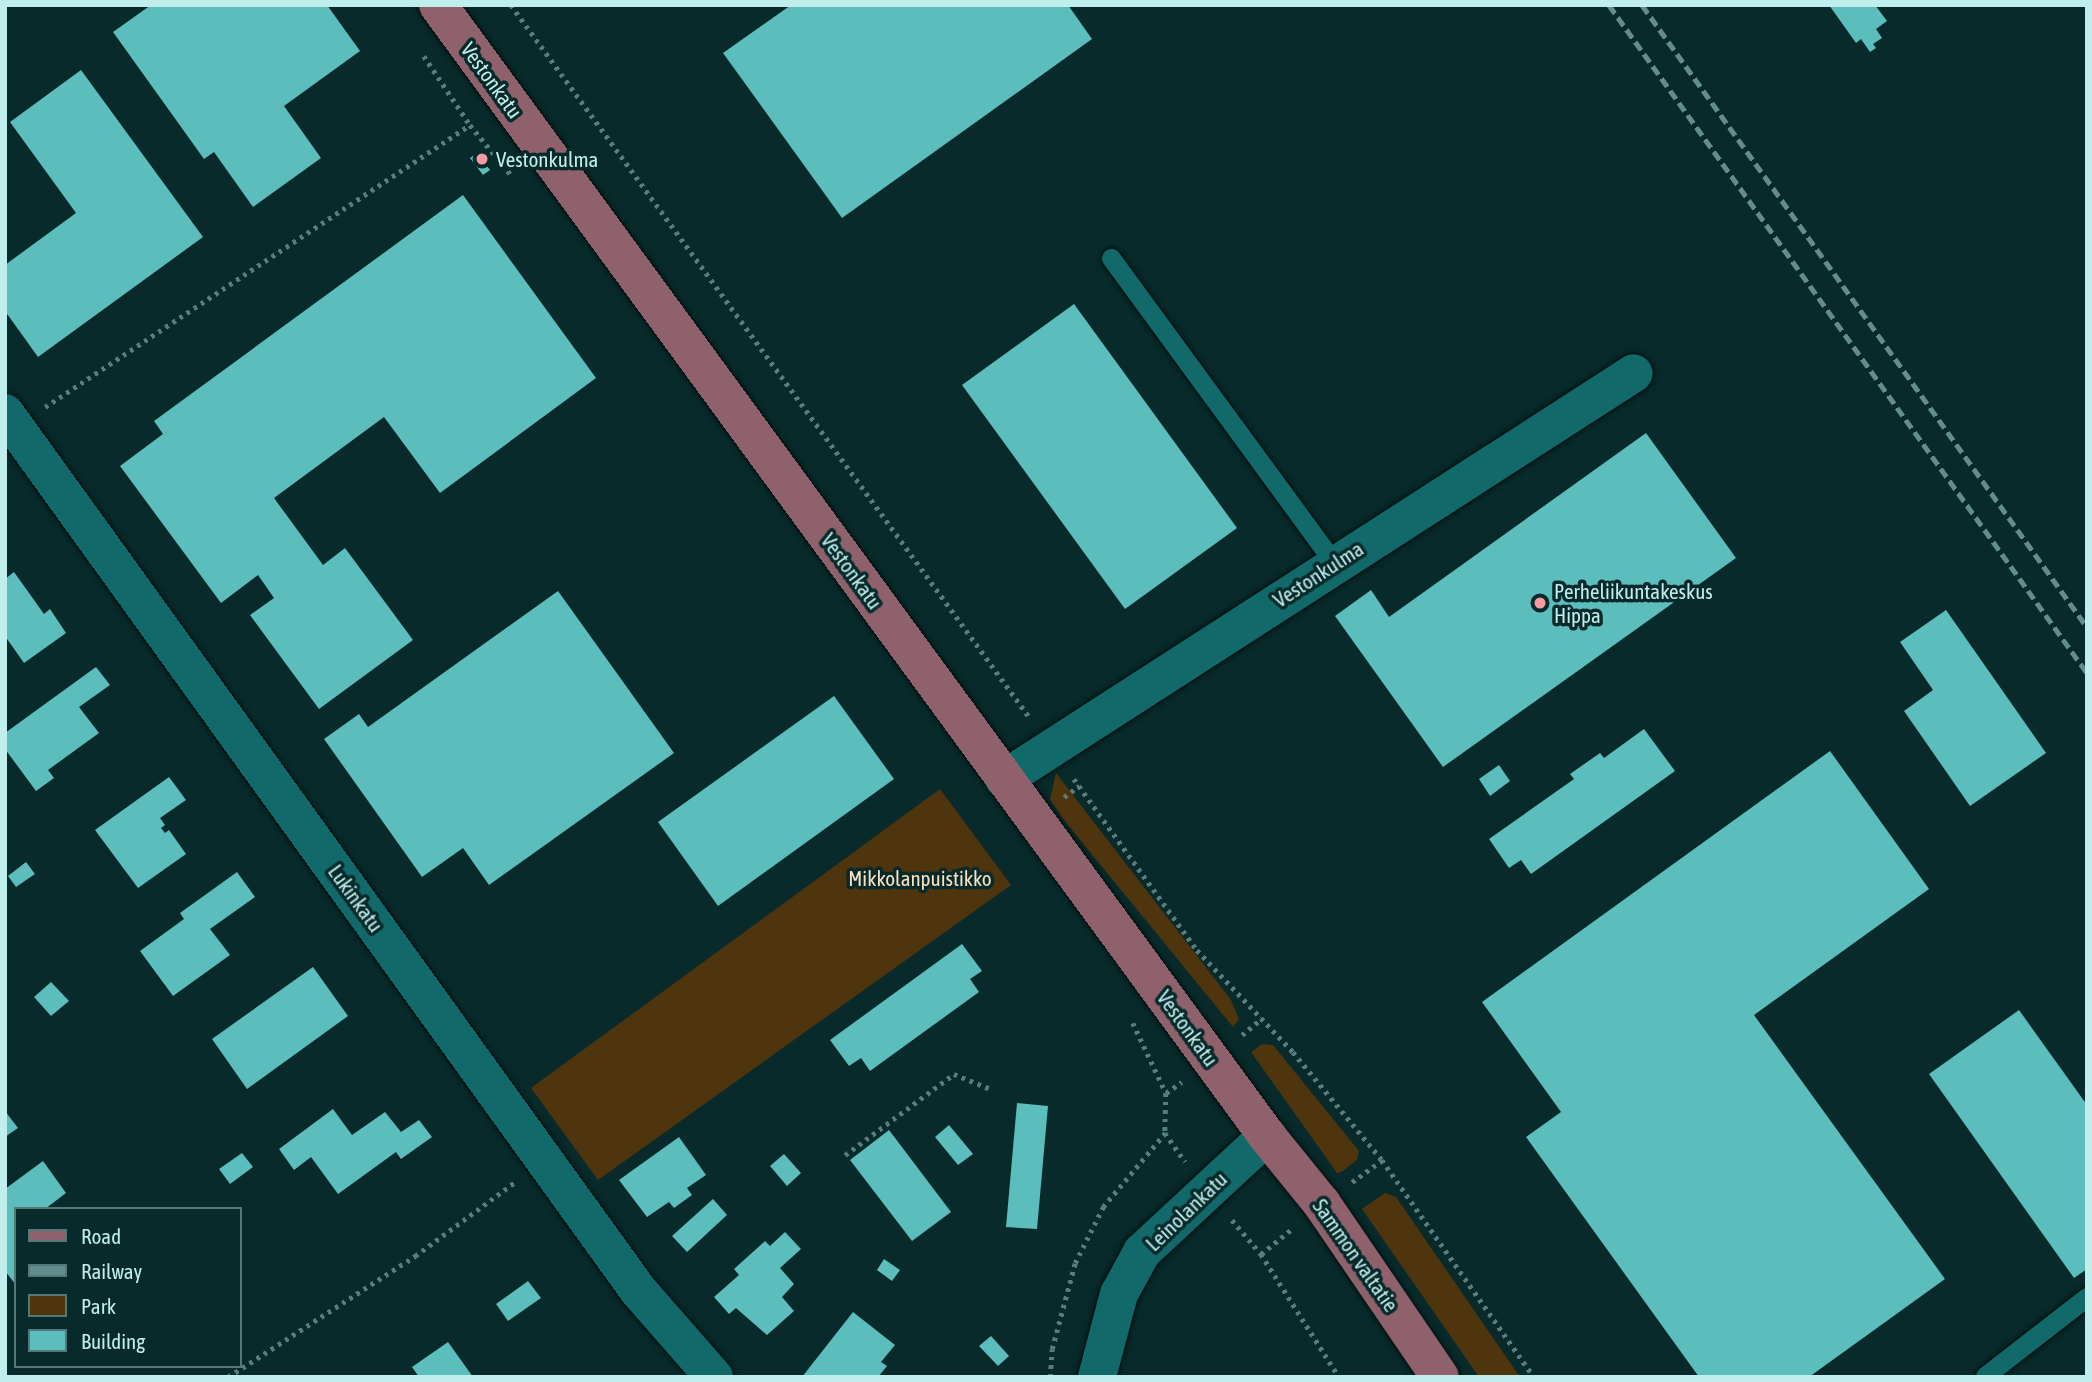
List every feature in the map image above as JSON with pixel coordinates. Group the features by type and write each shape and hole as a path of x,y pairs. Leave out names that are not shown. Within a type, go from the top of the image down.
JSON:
{"main road":[{"name":"Vestonkatu","path":"438,5 1267,1136"},
{"name":"Sammon valtatie","path":"1267,1136 1322,1204 1440,1377"}],"street":[{"name":"Vestonkulma","path":"1004,779 1634,373"},
{"name":"Lukinkatu","path":"10,420 638,1290 715,1377"},
{"name":"Leinolankatu","path":"1097,1377 1119,1294 1142,1252 1267,1136"}],"lane":[{"path":"1111,258 1334,564"},
{"path":"1985,1376 2087,1297"}],"path":[{"path":"511,5 1197,950 1293,1052 1382,1160 1534,1377"},
{"path":"10,420 470,125"},
{"path":"845,1155 954,1074 993,1090"},
{"path":"1050,1377 1052,1349 1075,1263 1103,1207 1165,1133"},
{"path":"242,1368 415,1256 543,1161"},
{"path":"1261,1254 1339,1377"}],"green space":[{"path":"1056,773 1231,1000 1239,1019 1233,1027 1063,819 1050,799"},
{"name":"Mikkolanpuistikko","path":"940,789 1011,885 598,1180 531,1088"},
{"path":"1262,1044 1273,1045 1359,1151 1357,1160 1343,1171 1337,1173 1251,1052"},
{"path":"1385,1193 1396,1197 1520,1377 1479,1377 1362,1209"}],"building":[{"path":"151,5 327,5 360,51 284,106 321,158 253,207 214,152 204,159 113,32"},
{"path":"791,5 1068,5 1092,39 842,218 723,53"},
{"path":"1829,5 1875,5 1887,21 1876,29 1882,38 1873,44 1876,48 1870,52 1861,39 1856,43"},
{"path":"81,70 203,237 38,357 5,311 5,265 76,213 10,122"},
{"path":"477,153 490,170 483,175 470,158"},
{"path":"463,195 596,378 440,493 384,417 274,498 323,565 345,548 413,640 319,709 250,615 274,598 258,575 221,603 120,466 163,434 154,421"},
{"path":"1074,304 1237,528 1125,609 962,385"},
{"name":"Perheliikuntakeskus Hippa","path":"1646,433 1736,558 1443,767 1335,616 1371,590 1389,617"},
{"path":"14,572 44,614 50,609 66,633 24,663 5,636 5,579"},
{"path":"558,591 674,753 489,885 463,848 422,877 324,739 359,714 368,727"},
{"path":"1946,610 2046,753 1970,806 1904,711 1933,690 1900,642"},
{"path":"96,667 110,685 79,707 99,733 48,770 54,778 36,791 5,749 5,733"},
{"path":"834,696 894,779 718,906 658,822"},
{"path":"1644,729 1675,771 1531,874 1521,860 1509,868 1489,839 1574,779 1570,774 1600,753 1604,758"},
{"path":"1830,751 1929,889 1754,1015 1945,1279 1809,1377 1699,1377 1526,1137 1561,1112 1482,1002"},
{"path":"1499,765 1510,781 1490,796 1479,779"},
{"path":"169,777 186,800 160,818 165,825 161,828 165,833 169,830 186,854 138,888 95,830"},
{"path":"26,862 35,874 16,887 8,876"},
{"path":"237,872 255,897 210,929 230,955 173,996 140,951 184,919 180,913"},
{"path":"962,944 982,971 970,979 979,992 870,1071 861,1058 849,1066 830,1040"},
{"path":"313,967 348,1016 247,1089 212,1039"},
{"path":"51,982 69,1001 51,1016 34,997"},
{"path":"2019,1010 2087,1105 2087,1269 2074,1278 1929,1074"},
{"path":"1017,1103 1048,1106 1037,1229 1006,1227"},
{"path":"333,1109 352,1135 385,1112 401,1132 419,1120 432,1137 401,1159 396,1152 338,1194 311,1157 294,1170 279,1149"},
{"path":"5,1111 18,1128 5,1137"},
{"path":"949,1125 973,1154 958,1165 935,1137"},
{"path":"889,1130 951,1212 912,1241 850,1160"},
{"path":"679,1137 706,1175 687,1188 692,1195 674,1208 669,1202 647,1217 619,1180"},
{"path":"242,1153 253,1167 230,1184 219,1169"},
{"path":"784,1154 801,1173 787,1186 770,1166"},
{"path":"43,1161 66,1193 48,1207 14,1207 14,1282 5,1271 5,1189"},
{"path":"713,1199 727,1215 687,1252 672,1236"},
{"path":"785,1232 801,1249 780,1268 794,1284 782,1297 794,1311 767,1335 736,1308 729,1314 714,1297 739,1275 734,1269 765,1241 770,1246"},
{"path":"884,1259 900,1270 892,1281 877,1270"},
{"path":"528,1281 541,1298 508,1321 496,1304"},
{"path":"853,1312 895,1345 881,1362 887,1366 878,1377 802,1377"},
{"path":"991,1336 1009,1356 998,1366 979,1346"},
{"path":"448,1342 473,1377 419,1377 412,1367"}],"railway":[{"path":"1609,5 2087,673"},
{"path":"1642,5 2087,627"}],"place":[{"name":"Vestonkulma","path":"482,159"},
{"name":"Perheliikuntakeskus Hippa","path":"1540,603"}]}
